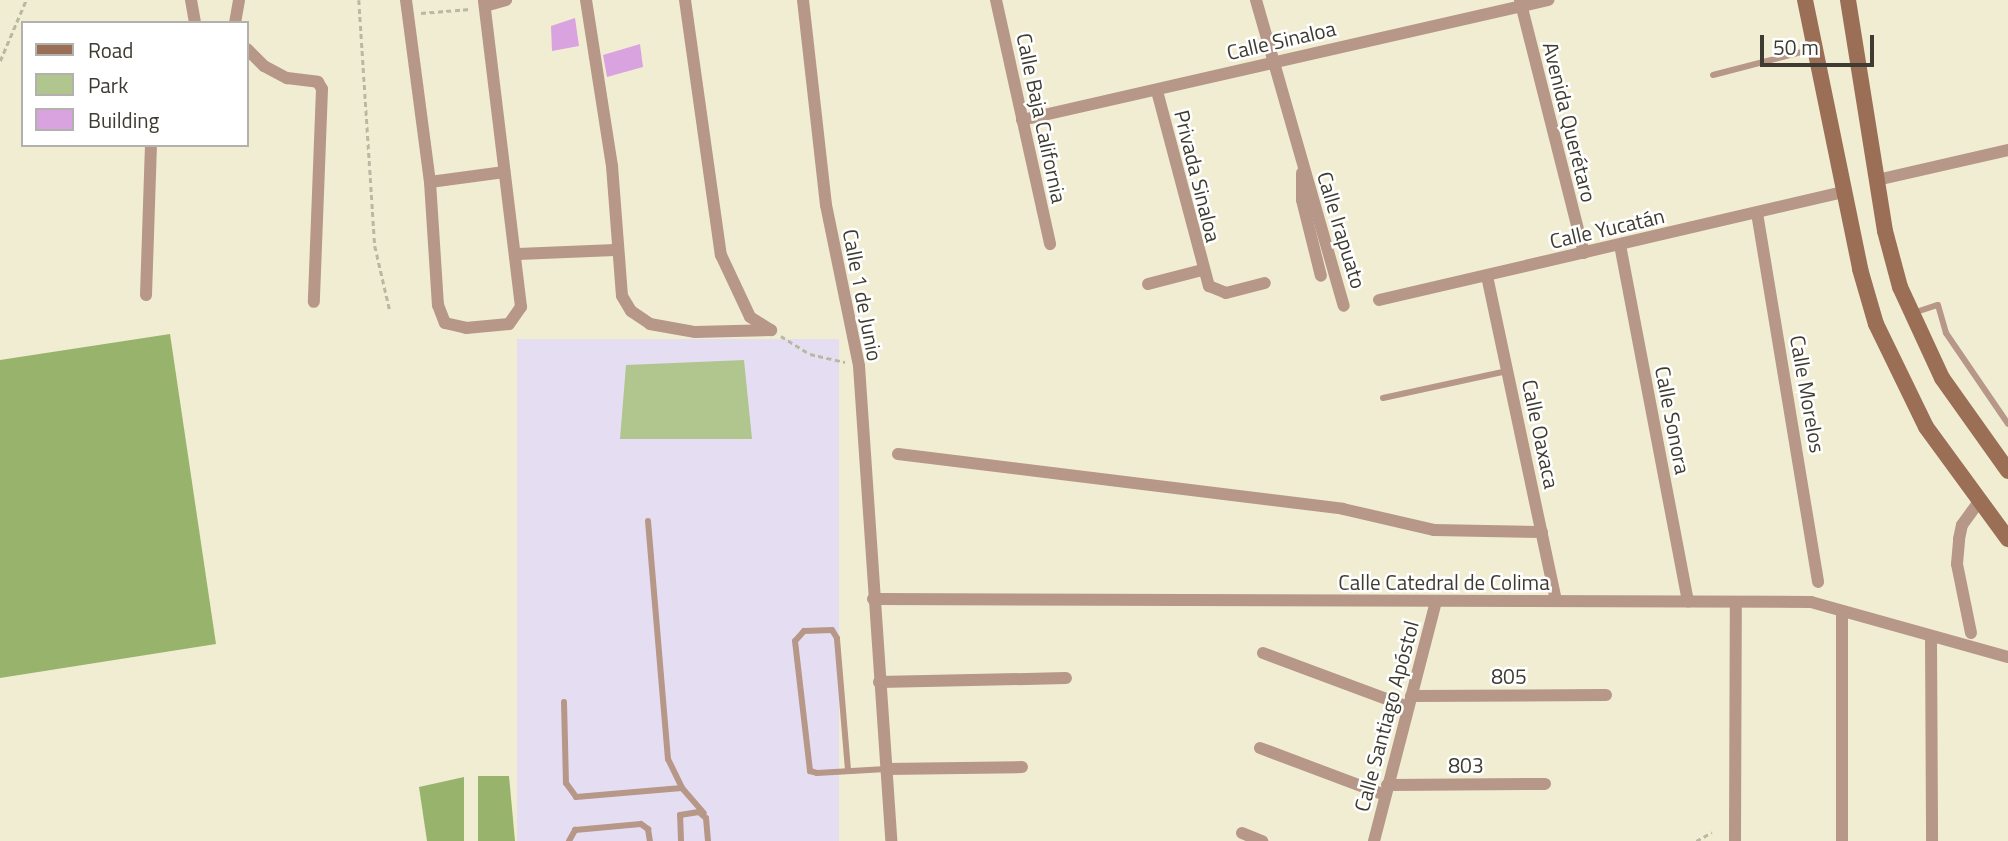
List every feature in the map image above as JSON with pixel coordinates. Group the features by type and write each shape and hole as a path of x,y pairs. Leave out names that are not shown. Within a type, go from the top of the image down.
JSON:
{"main road":[{"path":"1805,0 1844,192 1876,324 1926,427 2008,539"},
{"path":"1848,0 1885,231 1911,314 1942,378 2000,448 2008,471"}],"street":[{"path":"191,0 195,21"},
{"path":"235,21 239,0"},
{"path":"406,0 430,182 438,305 445,323 477,327 509,324 517,318 521,307 518,254 504,172 484,3 506,0"},
{"path":"586,0 612,166 615,250 622,296 631,311 650,324 695,332 772,330"},
{"path":"685,0 721,256 750,317 772,330"},
{"name":"Calle 1 de Junio","path":"803,0 826,205 859,366 891,841"},
{"name":"Calle Baja California","path":"996,0 1050,244"},
{"name":"Calle Irapuato","path":"1256,0 1271,61 1315,198 1344,306"},
{"name":"Calle Sinaloa","path":"1023,120 1157,91 1271,61 1521,3 1548,0"},
{"name":"Avenida Querétaro","path":"1521,3 1584,253"},
{"path":"248,50 287,78 317,82 322,89 314,302"},
{"name":"Privada Sinaloa","path":"1157,91 1202,270 1216,293 1265,283"},
{"path":"146,295 151,147"},
{"path":"1877,180 2008,150"},
{"name":"Calle Irapuato","path":"1302,164 1303,200 1321,276"},
{"path":"430,182 504,172"},
{"name":"Calle Yucatán","path":"1379,300 1844,192"},
{"name":"Calle Morelos","path":"1757,213 1818,582"},
{"name":"Calle Sonora","path":"1620,245 1688,602"},
{"path":"518,254 615,250"},
{"name":"Privada Sinaloa","path":"1148,284 1202,270"},
{"name":"Calle Oaxaca","path":"1487,275 1556,601"},
{"path":"898,454 1343,509 1434,530 1542,532"},
{"path":"1971,633 1957,564 1962,525 1979,502"},
{"name":"Calle Catedral de Colima","path":"873,599 1820,603 2008,657"},
{"name":"Calle Santiago Apóstol","path":"1374,841 1436,601"},
{"path":"1735,841 1736,602"},
{"path":"1842,611 1842,841"},
{"path":"1931,636 1932,841"},
{"path":"1263,653 1409,701"},
{"path":"879,682 1066,678"},
{"name":"805","path":"1409,701 1606,695"},
{"path":"1260,748 1386,790"},
{"path":"886,769 1022,767"},
{"name":"803","path":"1386,790 1545,784"},
{"path":"1242,833 1262,841"}],"lane":[{"path":"1713,75 1815,48"},
{"path":"1911,314 1938,304 1946,333 2008,424"},
{"path":"1383,398 1507,371"},
{"path":"648,522 668,760 682,788 704,813 708,841"},
{"path":"848,770 837,638 832,630 804,631 795,641 807,764 817,773 886,769"},
{"path":"564,702 566,783 576,797 682,788"},
{"path":"681,841 680,816 704,813"},
{"path":"569,841 576,830 641,824 648,829 650,841"}],"path":[{"path":"0,61 26,0"},
{"path":"359,0 375,246 390,311"},
{"path":"407,14 484,3"},
{"path":"772,330 810,354 859,366"},
{"path":"1696,841 1712,832"}],"shaded area":[{"path":"517,339 839,339 839,841 517,841"}],"green space":[{"path":"170,334 216,644 0,678 0,360"},
{"path":"744,360 752,439 620,439 626,365"},
{"path":"478,776 509,776 515,841 478,841"},
{"path":"464,777 464,841 427,841 419,787"}],"building":[{"path":"575,18 579,46 552,51 551,26"},
{"path":"640,44 643,67 607,77 603,55"}]}
